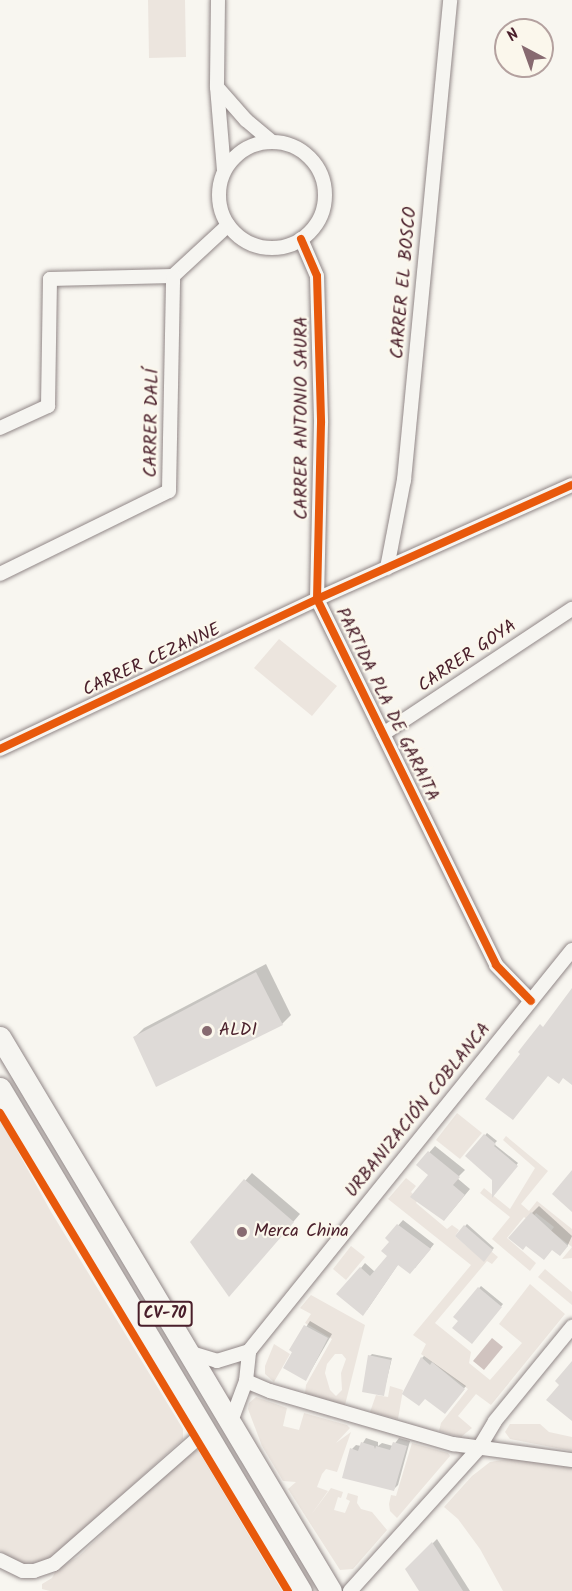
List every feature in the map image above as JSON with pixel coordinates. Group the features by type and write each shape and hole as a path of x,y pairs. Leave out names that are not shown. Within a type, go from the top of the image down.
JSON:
{"main road":[{"name":"CV-70","path":"0,1037 331,1591"},
{"name":"CV-70","path":"0,1088 301,1591"}],"street":[{"path":"218,0 217,87 224,171 219,198 220,208 228,225 248,243 266,248 284,247 301,239 320,219 325,201 325,186 318,168 302,150 285,143 256,144 240,153 224,171"},
{"name":"CARRER EL BOSCO","path":"387,568 405,480 450,0"},
{"path":"217,87 246,120 272,142"},
{"path":"0,428 48,406 50,279 173,276 228,225"},
{"name":"CARRER ANTONIO SAURA","path":"301,239 317,276 321,423 317,599"},
{"name":"CARRER DALÍ","path":"0,574 169,491 173,276"},
{"name":"PARTIDA PLA DE GARAITA","path":"531,1001 496,965 317,599 572,485"},
{"name":"CARRER CEZANNE","path":"0,747 317,599"},
{"name":"CARRER GOYA","path":"383,734 572,609"},
{"name":"URBANIZACIÓN COBLANCA","path":"249,1351 572,950"},
{"path":"350,1591 479,1448 495,1421 572,1327"},
{"path":"188,1352 218,1361 249,1351 246,1381 230,1425"},
{"path":"246,1381 270,1391 453,1444 572,1460"},
{"path":"0,1560 22,1571 34,1571 54,1564 206,1431"}],"shaded area":[{"path":"148,0 185,0 186,57 149,58"},
{"path":"279,639 337,686 312,716 254,668"},
{"path":"457,1113 482,1133 460,1159 436,1140"},
{"path":"0,1119 50,1210 183,1429 183,1439 60,1551 41,1563 19,1563 0,1551"},
{"path":"506,1136 548,1171 521,1204 529,1211 537,1201 572,1229 572,1247 551,1231 554,1227 536,1213 529,1221 524,1217 507,1238 536,1263 530,1271 492,1239 510,1217 480,1193 484,1188 510,1209 535,1168 503,1140"},
{"path":"406,1178 416,1186 411,1192 418,1199 416,1203 447,1229 452,1225 459,1230 455,1236 470,1249 486,1247 498,1257 492,1264 487,1261 435,1323 471,1352 469,1363 490,1380 522,1343 499,1324 530,1284 565,1314 491,1405 476,1394 458,1416 472,1428 461,1437 439,1431 441,1423 468,1389 421,1354 426,1344 413,1335 471,1265 388,1199"},
{"path":"351,1246 365,1257 346,1280 333,1269"},
{"path":"572,1247 572,1258 562,1259"},
{"path":"545,1269 572,1292 572,1305 538,1277"},
{"path":"311,1295 365,1325 345,1405 305,1394 306,1385 332,1339 305,1323 311,1314 300,1308","holes":["335,1354 342,1354 346,1359 341,1373 342,1390 336,1396 330,1390 325,1373 327,1364"]},
{"path":"492,1338 503,1347 484,1370 473,1361"},
{"path":"274,1344 290,1354 274,1382 265,1374 265,1366"},
{"path":"390,1386 403,1390 398,1419 370,1412 376,1395 388,1397"},
{"path":"256,1397 287,1408 283,1426 299,1430 304,1413 347,1425 350,1428 336,1443 351,1432 337,1472 326,1469 322,1474 317,1487 328,1491 311,1515 331,1488 343,1492 341,1498 338,1497 334,1510 345,1513 350,1501 346,1499 348,1493 358,1496 357,1503 361,1509 372,1512 387,1530 353,1569 340,1570 288,1489 296,1482 283,1481 262,1446 248,1409 249,1403"},
{"path":"510,1424 540,1424 549,1432 572,1437 572,1451 510,1439 505,1432"},
{"path":"412,1443 448,1453 450,1456 397,1518 390,1511 389,1504 391,1495 396,1496"},
{"path":"198,1450 282,1591 50,1591 42,1589 42,1584 52,1578 56,1570 79,1556 173,1466 190,1452"},
{"path":"515,1458 572,1465 572,1591 503,1591 480,1549 458,1519 444,1507 472,1476 490,1462"}],"building":[{"name":"ALDI","path":"256,972 283,1025 156,1087 133,1037"},
{"path":"572,988 572,1085 563,1078 559,1084 548,1076 513,1120 485,1099 520,1054 518,1052 525,1043 540,1024 543,1027"},
{"path":"484,1134 496,1144 494,1146 518,1166 492,1198 492,1180 465,1156"},
{"path":"428,1151 460,1177 453,1185 465,1195 444,1221 410,1197 428,1175 416,1165"},
{"path":"572,1170 572,1212 552,1194"},
{"name":"Merca China","path":"244,1179 294,1222 229,1297 190,1242"},
{"path":"531,1212 568,1246 560,1256 552,1250 544,1260 526,1246 523,1250 508,1238"},
{"path":"397,1224 431,1249 410,1274 398,1265 363,1316 336,1294 360,1267 370,1276 387,1256 381,1251 389,1242 385,1238"},
{"path":"464,1225 493,1250 484,1262 455,1236"},
{"path":"478,1287 502,1307 472,1344 452,1328 458,1321 453,1317"},
{"path":"304,1325 328,1338 306,1381 283,1368 292,1352 289,1350"},
{"path":"368,1355 391,1360 384,1396 362,1392"},
{"path":"421,1357 430,1365 432,1362 465,1389 445,1414 425,1399 419,1406 402,1394"},
{"path":"572,1361 572,1421 546,1400 559,1385 555,1381"},
{"path":"361,1442 374,1446 375,1449 376,1446 390,1450 393,1442 407,1446 394,1491 342,1478 350,1448 358,1451"},
{"path":"432,1542 463,1591 419,1591 405,1569"}],"cycle path":[{"path":"301,239 317,276 321,423 317,599 496,965 531,1001"},
{"path":"0,749 317,599 572,485"},
{"path":"0,1113 288,1591"}],"place":[{"name":"ALDI","path":"207,1031"},
{"name":"Merca China","path":"242,1232"}]}
